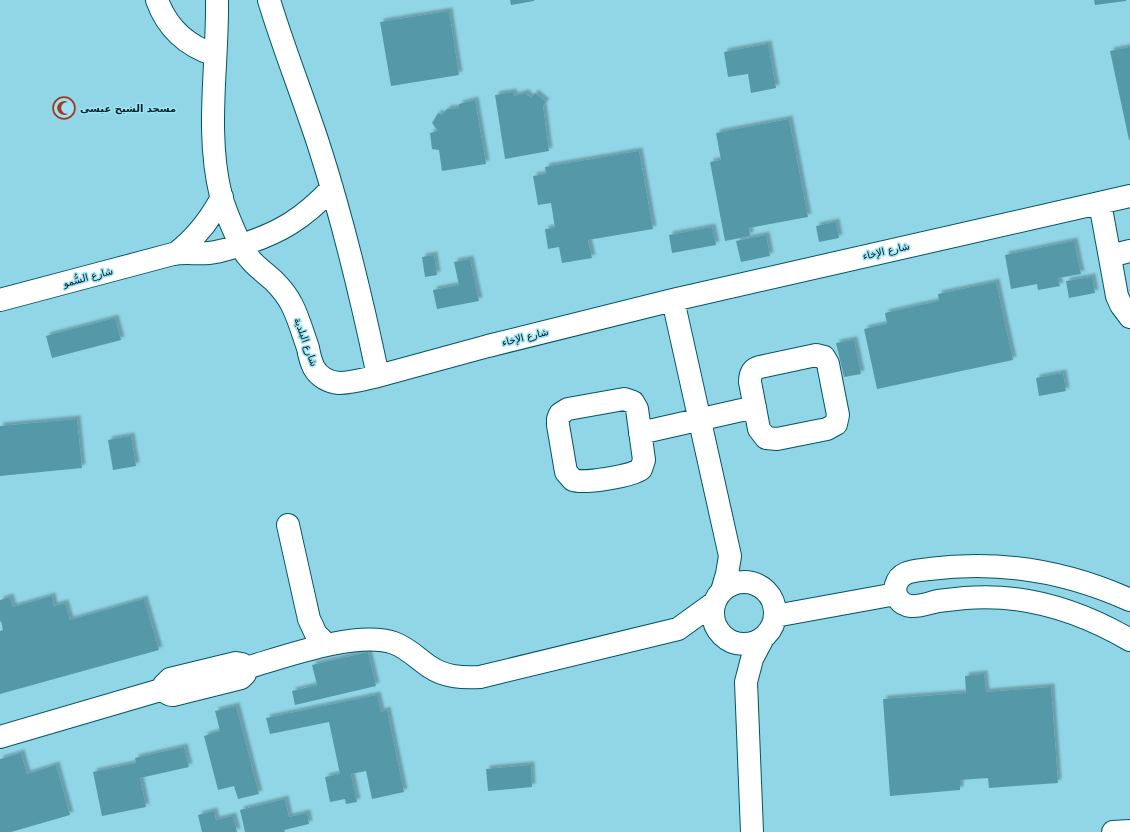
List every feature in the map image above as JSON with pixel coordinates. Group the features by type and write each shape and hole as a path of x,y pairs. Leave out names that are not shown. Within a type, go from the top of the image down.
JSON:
{"street":[{"path":"157,0 166,20 174,30 193,46 215,55"},
{"name":"شارع البلدية","path":"217,0 213,125 216,170 222,197 241,245 246,255 274,281 292,305 302,329 314,368 320,375 328,381 337,383 348,383 378,376"},
{"path":"269,0 318,142 332,188 352,260 378,376"},
{"name":"شارع السُّمو","path":"0,300 175,254 209,253 241,245 275,233 291,224 306,214 332,188"},
{"name":"شارع الإخاء","path":"378,376 555,329 673,300 1130,196"},
{"name":"شارع السُّمو","path":"175,254 198,234 215,210 222,197"},
{"path":"1100,203 1120,254 1117,296 1121,305 1130,317"},
{"path":"673,300 730,556 727,574 712,613 714,623 718,631 726,638 738,660 746,682"},
{"path":"816,355 820,355 827,360 838,415 836,424 832,427 777,439 766,438 759,429 754,407 750,377 755,368 816,355"},
{"path":"624,399 629,400 633,402 637,409 640,433 644,460 641,469 637,473 584,482 573,480 566,472 558,424 560,414 564,411 624,399"},
{"path":"640,433 754,407"},
{"path":"288,525 309,619 316,634 327,645"},
{"path":"730,556 740,570 753,583"},
{"path":"1130,600 1085,582 1060,575 1000,566 970,566 908,572 902,574 898,578 895,589 896,594 902,603 912,606 939,601 992,597 1040,603 1086,618 1130,640"},
{"path":"678,629 718,597 728,586 736,583 745,582 761,586 770,596 775,608 775,616 771,628 763,638 752,659 746,682 752,832"},
{"path":"775,616 896,594"},
{"path":"0,737 164,689 166,681 177,678 236,663 242,664 246,668 327,645 359,640 383,640 395,644 408,650 430,667 442,673 455,677 467,678 480,677 678,629 702,632 726,638 736,643 745,644 755,642 763,638"},
{"path":"1113,832 1130,831"}],"building":[{"path":"510,0 534,0 534,1 511,5"},
{"path":"1094,0 1126,0 1126,1 1095,5"},
{"path":"449,11 459,75 391,86 380,22"},
{"path":"768,44 776,88 751,93 748,74 728,77 724,52"},
{"path":"1130,47 1130,140 1129,140 1110,51"},
{"path":"513,92 514,96 525,93 531,98 535,93 546,102 543,106 549,151 505,159 495,95"},
{"path":"475,100 486,164 442,171 439,150 432,149 430,133 438,131 432,123 438,113 442,115 447,109 459,108 459,104"},
{"path":"789,119 808,217 749,228 750,236 725,241 710,162 721,160 716,133"},
{"path":"639,151 653,229 588,240 592,258 562,263 559,247 548,249 545,229 555,228 551,203 538,205 533,176 546,174 545,167"},
{"path":"836,222 839,238 819,242 816,226"},
{"path":"712,227 716,245 672,253 669,235"},
{"path":"766,235 770,256 741,262 736,241"},
{"path":"1074,241 1081,274 1058,278 1060,286 1038,290 1037,284 1011,289 1005,255"},
{"path":"434,255 437,275 425,277 422,257"},
{"path":"470,259 479,301 437,309 433,290 459,285 454,262"},
{"path":"1092,277 1095,293 1069,298 1066,281"},
{"path":"996,282 1013,360 877,389 864,329 887,324 885,313 939,301 938,294"},
{"path":"115,318 121,340 52,358 46,336"},
{"path":"854,340 861,374 844,377 836,343"},
{"path":"1063,373 1066,391 1039,396 1036,378"},
{"path":"77,419 82,468 0,476 0,426"},
{"path":"131,436 136,466 113,470 108,440"},
{"path":"52,596 54,606 65,603 70,620 144,599 159,650 0,694 0,631 3,630 1,621 0,622 0,600 10,597 13,607"},
{"path":"368,652 376,686 295,705 292,691 317,685 312,665"},
{"path":"984,674 986,692 1051,687 1058,783 989,788 988,778 960,780 960,790 890,796 883,699 966,693 965,676"},
{"path":"377,695 381,712 387,710 404,792 372,799 366,771 351,774 357,802 346,804 345,799 330,802 325,777 340,774 329,722 270,734 266,718"},
{"path":"236,706 259,794 238,799 234,786 218,790 204,736 220,731 215,711"},
{"path":"184,747 189,767 140,778 146,807 102,816 93,772 136,763 135,758"},
{"path":"21,753 27,774 56,765 70,815 11,832 0,832 0,759"},
{"path":"531,765 532,787 488,791 486,769"},
{"path":"285,799 289,817 307,813 309,824 284,830 285,832 245,832 240,810"},
{"path":"214,811 216,820 233,816 237,832 202,832 198,815"}],"place":[{"name":"مسجد الشيخ عيسى","path":"64,108"}]}
